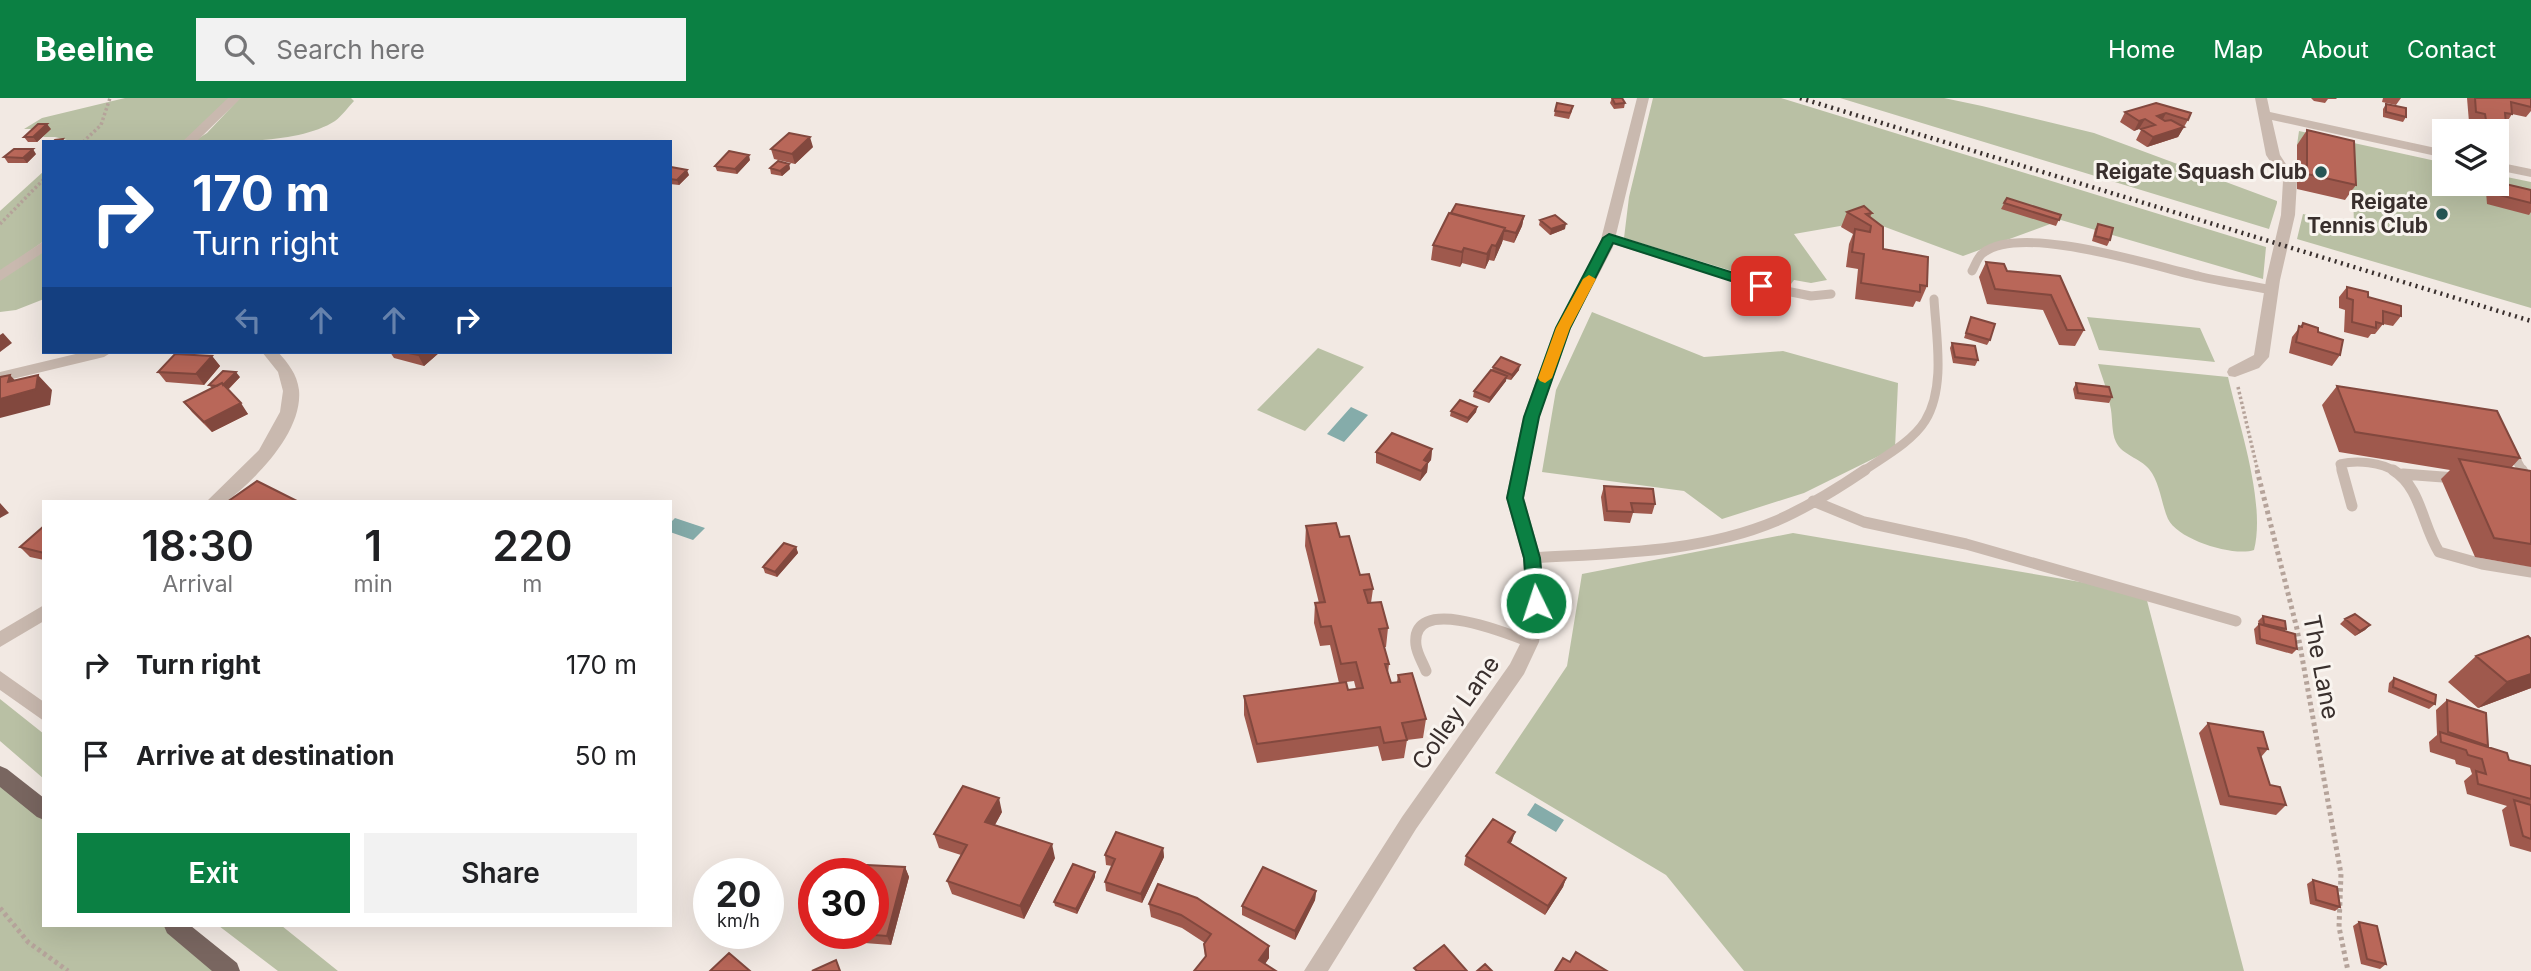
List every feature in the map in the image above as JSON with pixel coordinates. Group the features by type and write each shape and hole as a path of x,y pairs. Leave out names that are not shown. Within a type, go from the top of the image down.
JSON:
{"main road":[{"path":"0,775 42,809"},
{"path":"176,927 229,971"}],"street":[{"path":"190,140 235,98"},
{"name":"Colley Lane","path":"1315,971 1409,822 1517,670 1530,642 1536,603 1532,558 1515,498 1531,417 1563,328 1609,238 1643,98"},
{"path":"2235,372 2254,364 2261,356 2288,215 2290,181 2273,155 2261,98"},
{"path":"2264,114 2432,151"},
{"path":"2509,168 2531,173"},
{"path":"0,276 42,246"},
{"path":"0,377 96,354"},
{"path":"217,500 245,478 283,429 291,391 280,360 272,354"},
{"path":"0,640 42,613"},
{"path":"0,679 42,711"}],"lane":[{"path":"1609,238 1761,286 1811,296 1831,294"},
{"path":"1972,271 1973,263 1979,255 2000,245 2028,242 2116,254 2201,277 2272,290"},
{"path":"1532,558 1630,552 1720,537 1773,522 1840,488 1895,448 1925,421 1936,380 1934,299"},
{"path":"2507,442 2525,476 2531,477"},
{"path":"2352,506 2340,464 2349,461 2378,465 2403,474 2433,474 2470,480"},
{"path":"2403,474 2411,485 2429,536 2439,552 2482,564 2531,572"},
{"path":"1813,501 1864,522 1966,544 2236,621"},
{"path":"1426,671 1416,644 1421,626 1428,621 1440,618 1470,622 1530,642"}],"path":[{"path":"85,140 101,125 110,98"},
{"path":"0,225 42,181"},
{"name":"The Lane","path":"2235,372 2297,629 2341,874 2339,927 2348,971"},
{"path":"0,908 28,942 68,971"}],"green space":[{"path":"125,98 232,98 185,140 67,140 43,137 49,129 24,129 42,118"},
{"path":"240,98 351,98 354,101 335,121 304,134 266,140 196,140 207,133"},
{"path":"1653,98 1781,98 2266,247 2263,279 2061,220 1963,256 1869,221 1794,234 1827,280 1811,283 1794,280 1788,288 1624,238 1629,197"},
{"path":"1840,98 1944,98 1982,106 2094,133 2277,203 2269,229"},
{"name":"Reigate Tennis Club","path":"2299,131 2432,160 2432,196 2509,196 2509,177 2531,182 2531,308 2297,239 2303,214 2354,225 2352,158 2297,145"},
{"path":"42,173 42,242 0,272 0,211"},
{"path":"42,249 42,300 16,310 0,312 0,280"},
{"path":"1592,312 1704,357 1783,351 1898,383 1895,448 1804,493 1722,519 1684,491 1542,472 1556,390"},
{"path":"2087,317 2200,328 2215,362 2099,350"},
{"path":"1318,348 1364,367 1305,431 1257,410"},
{"path":"2098,364 2228,377 2254,487 2257,531 2254,550 2234,551 2207,545 2174,527 2168,519 2153,474 2145,465 2122,450 2116,442 2109,400"},
{"path":"1793,533 2145,593 2244,971 1744,971 1666,875 1495,773 1567,666 1582,574"},
{"path":"0,699 42,732 42,777 0,741"},
{"path":"0,775 42,809 42,927 176,927 229,971 0,971"},
{"path":"220,927 283,927 338,971 278,971"}],"water":[{"path":"1351,407 1368,415 1344,442 1327,434"},
{"path":"675,518 705,528 693,540 672,533 672,521"},
{"path":"1535,803 1564,820 1556,832 1527,815"}],"building":[{"path":"1612,98 1622,98 1625,103 1615,104"},
{"path":"2475,98 2531,98 2531,107 2511,102 2512,114 2505,113 2506,119 2486,119 2485,114 2476,112"},
{"path":"1557,103 1573,106 1570,113 1555,111"},
{"path":"2156,103 2191,113 2188,120 2166,113 2157,116 2184,127 2153,137 2141,129 2155,125 2145,119 2139,121 2125,112"},
{"path":"2386,104 2406,108 2406,117 2386,112"},
{"path":"38,124 47,124 33,137 24,137"},
{"path":"2307,130 2354,141 2356,185 2307,174"},
{"path":"789,133 810,137 792,154 771,149"},
{"path":"14,149 33,149 23,158 4,157"},
{"path":"729,151 749,155 735,169 715,166"},
{"path":"778,161 789,164 780,171 770,168"},
{"path":"672,167 687,170 677,180 672,179"},
{"path":"2509,185 2531,190 2531,203 2503,196 2509,196"},
{"path":"2007,198 2061,215 2059,220 2004,203"},
{"path":"1456,204 1524,216 1516,233 1451,213"},
{"path":"1864,206 1872,213 1866,214 1883,227 1883,249 1928,257 1927,286 1920,285 1920,292 1861,283 1864,254 1852,252 1855,229 1870,232 1871,226 1847,212"},
{"path":"1449,213 1505,228 1496,246 1492,245 1487,254 1464,248 1462,252 1433,245"},
{"path":"1555,215 1566,224 1551,229 1540,220"},
{"path":"2098,224 2113,228 2110,240 2095,236"},
{"path":"1986,262 2004,264 2007,271 2060,276 2084,330 2067,330 2051,295 1995,289"},
{"path":"2347,287 2368,292 2368,297 2401,306 2401,316 2383,311 2383,324 2376,322 2376,328 2352,322 2353,300 2347,298"},
{"path":"1971,317 1995,324 1990,340 1966,333"},
{"path":"2303,323 2318,328 2318,332 2343,340 2340,355 2296,342 2299,326 2302,327"},
{"path":"1952,343 1975,346 1978,360 1955,357"},
{"path":"175,354 212,356 196,374 158,372"},
{"path":"1501,357 1520,365 1512,375 1493,367"},
{"path":"1491,370 1507,376 1490,398 1474,391"},
{"path":"223,371 236,372 223,385 209,385"},
{"path":"10,375 8,382 38,375 36,389 0,399 0,377"},
{"path":"222,383 241,403 204,422 184,402"},
{"path":"2076,383 2109,387 2112,397 2078,393"},
{"path":"2337,386 2497,411 2520,458 2355,432"},
{"path":"1460,400 1477,407 1468,418 1451,411"},
{"path":"1392,433 1432,449 1424,460 1428,462 1421,471 1376,452"},
{"path":"2459,459 2531,471 2531,544 2494,538"},
{"path":"257,481 295,500 230,500"},
{"path":"1604,486 1653,489 1655,504 1631,503 1633,512 1607,511"},
{"path":"1336,523 1340,537 1349,536 1360,575 1369,574 1373,589 1364,590 1368,603 1381,602 1388,628 1379,629 1389,664 1385,664 1391,683 1400,682 1398,675 1412,673 1426,719 1402,723 1407,740 1384,743 1380,727 1257,744 1244,696 1346,682 1348,690 1363,688 1356,662 1341,664 1331,626 1321,627 1315,603 1325,602 1306,526"},
{"path":"42,528 42,552 20,547"},
{"path":"784,543 796,547 775,572 763,567"},
{"path":"2355,614 2370,625 2360,631 2345,619"},
{"path":"2263,616 2285,621 2286,629 2264,624"},
{"path":"2259,624 2295,634 2297,649 2260,639"},
{"path":"2528,636 2531,639 2531,674 2507,682 2476,656"},
{"path":"2394,678 2436,695 2435,704 2393,687"},
{"path":"2447,700 2486,713 2488,746 2448,732"},
{"path":"2208,723 2263,732 2268,749 2258,748 2270,785 2280,787 2286,805 2229,796"},
{"path":"2440,732 2507,753 2509,760 2531,766 2531,799 2478,784 2476,771 2486,774 2482,759 2468,755 2466,750 2441,742"},
{"path":"963,786 999,798 985,822 1052,844 1020,906 947,881 967,845 934,834"},
{"path":"2514,800 2531,805 2531,839 2523,836"},
{"path":"1493,819 1515,832 1508,842 1566,878 1548,906 1466,856"},
{"path":"1116,832 1163,848 1141,894 1105,882 1115,859 1105,855"},
{"path":"1073,864 1095,872 1076,909 1054,902"},
{"path":"889,866 905,867 889,928"},
{"path":"1263,867 1316,891 1295,931 1242,906"},
{"path":"2313,880 2337,887 2340,907 2316,900"},
{"path":"1158,884 1197,898 1269,946 1259,960 1276,971 1194,971 1206,956 1204,944 1211,934 1181,915 1149,904"},
{"path":"2359,922 2377,926 2386,964 2367,959"},
{"path":"1444,945 1467,971 1417,971 1414,968"},
{"path":"1576,952 1607,971 1555,971 1563,958 1570,962"},
{"path":"729,953 750,971 710,971"},
{"path":"836,960 840,971 812,971"},
{"path":"1485,964 1492,971 1477,971"}],"railway":[{"path":"1800,98 2531,321"}],"slow traffic":[{"path":"1545,378 1563,328 1589,279"}],"place":[{"name":"Reigate Squash Club","path":"2321,172"},
{"name":"Reigate Tennis Club","path":"2442,214"}],"route":[{"path":"1536,603 1532,558 1515,498 1531,417 1563,328 1609,238 1761,286"}]}
